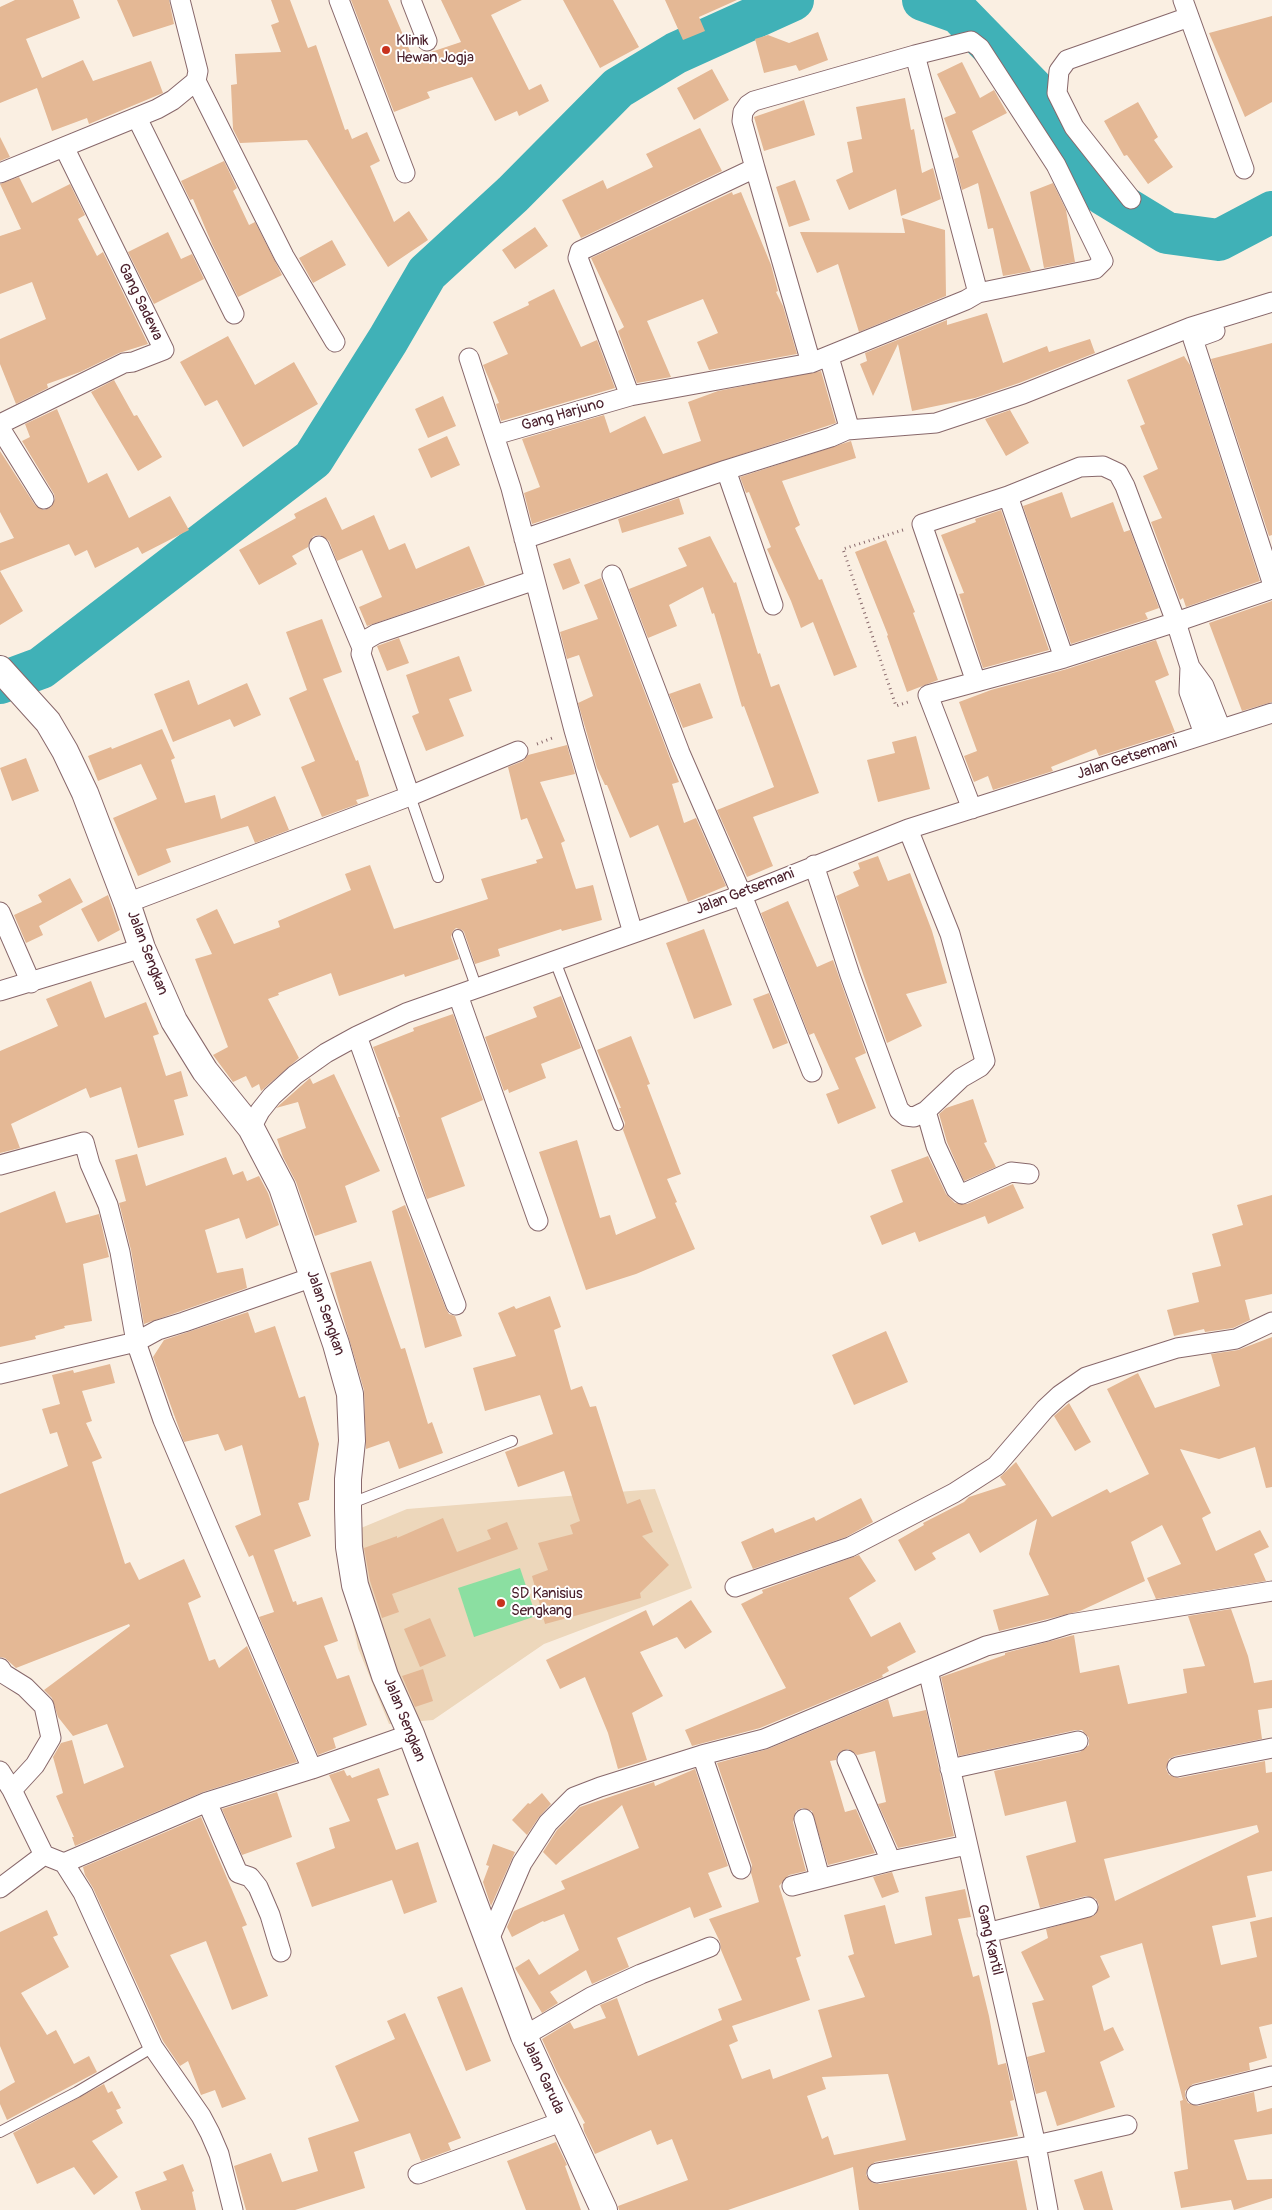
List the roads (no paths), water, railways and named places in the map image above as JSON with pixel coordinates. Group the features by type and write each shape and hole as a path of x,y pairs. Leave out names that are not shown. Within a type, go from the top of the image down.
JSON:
{"main road":[{"name":"Jalan Sengkan","path":"0,669 48,722 85,793 128,903 142,948 174,1021 205,1071 251,1128 282,1187 336,1344 350,1394 352,1442 348,1504 349,1547 355,1585 385,1676 410,1734 488,1942"},
{"name":"Jalan Garuda","path":"488,1942 524,2036 604,2210"}],"street":[{"path":"180,0 198,71 196,81 284,256 335,342"},
{"path":"339,0 405,173"},
{"path":"411,0 427,41"},
{"path":"1131,199 1074,126 1057,93 1059,71 1068,60 1186,9 1244,169"},
{"name":"Gang Harjuno","path":"495,435 630,396 820,360 966,300 978,293 1095,269 1103,260 1056,165 980,48 971,41 915,55"},
{"path":"848,430 849,427 820,360 755,168 742,121 743,112 748,105 769,96 915,55 978,293"},
{"path":"0,173 137,118 173,100 196,81"},
{"path":"137,118 234,314"},
{"name":"Gang Sadewa","path":"0,424 124,363 133,362 164,350 64,146"},
{"path":"630,396 578,258 580,251 755,168"},
{"path":"524,539 848,430 936,423 1023,394 1191,326 1272,302"},
{"path":"1272,312 1193,338 1272,582"},
{"path":"469,358 495,435 574,730 633,933"},
{"path":"0,428 44,499"},
{"path":"976,682 922,524 1008,496 1080,467 1103,466 1118,473 1125,486 1176,622 1190,667 1189,692 1213,732"},
{"path":"726,470 773,605"},
{"path":"1008,496 1064,658"},
{"path":"319,546 362,648"},
{"path":"612,575 680,754 742,895 812,1072"},
{"path":"410,796 361,654 364,641 376,634 535,580"},
{"path":"972,809 928,696 1064,658 1272,589"},
{"name":"Jalan Getsemani","path":"251,1128 260,1111 272,1096 295,1075 326,1053 406,1013 742,895 908,829 1272,713"},
{"path":"128,903 410,796 518,751"},
{"path":"814,865 850,975 899,1110 906,1116 914,1117 926,1111 961,1078 980,1067 985,1061 950,934 908,829"},
{"path":"0,912 31,983"},
{"path":"0,991 142,948"},
{"path":"458,995 538,1221"},
{"path":"357,1036 414,1196 456,1305"},
{"path":"926,1111 936,1146 959,1192 962,1194 1011,1172 1029,1174"},
{"path":"0,1165 84,1142 90,1164 108,1205 120,1252 136,1342 163,1420 312,1769"},
{"path":"0,1374 136,1342 158,1330 313,1277"},
{"path":"735,1588 850,1547 954,1493 996,1466 1044,1409 1086,1377 1177,1348 1236,1339 1272,1322"},
{"path":"488,1942 522,1863 548,1823 574,1797 702,1755 764,1739 986,1646 1070,1624 1272,1591"},
{"path":"0,1668 4,1674 25,1687 44,1706 50,1738 35,1765 12,1790"},
{"name":"Gang Kantil","path":"928,1670 1036,2145 1048,2210"},
{"path":"64,1863 207,1802 312,1769 410,1734"},
{"path":"950,1769 1078,1741"},
{"path":"1177,1767 1272,1748"},
{"path":"702,1755 741,1870"},
{"path":"847,1760 891,1861"},
{"path":"0,1771 12,1790 44,1854 64,1863 83,1893 153,2047 201,2116 210,2133 219,2154 232,2210"},
{"path":"207,1802 238,1873 250,1877 258,1886 270,1915 281,1952"},
{"path":"804,1819 820,1878"},
{"path":"792,1886 891,1861 967,1845"},
{"path":"0,1888 44,1854"},
{"path":"987,1933 1088,1907"},
{"path":"524,2036 591,1997 641,1974 710,1947"},
{"path":"1196,2095 1272,2076"},
{"path":"418,2174 564,2120"},
{"path":"877,2173 1036,2145 1127,2126"}],"lane":[{"path":"410,796 438,877"},
{"path":"458,935 477,989"},
{"path":"555,961 618,1125"},
{"path":"348,1504 512,1441"},
{"path":"0,2132 77,2092 153,2047"}],"waterway":[{"path":"0,683 41,668 313,459 388,340 427,273 513,194 618,88 676,53 793,0"},
{"path":"923,0 959,13 1032,88 1103,194 1167,233 1219,240 1272,212"}],"place":[{"name":"Klinik Hewan Jogja","path":"386,50"},
{"name":"SD Kanisius Sengkang","path":"501,1603"}]}
